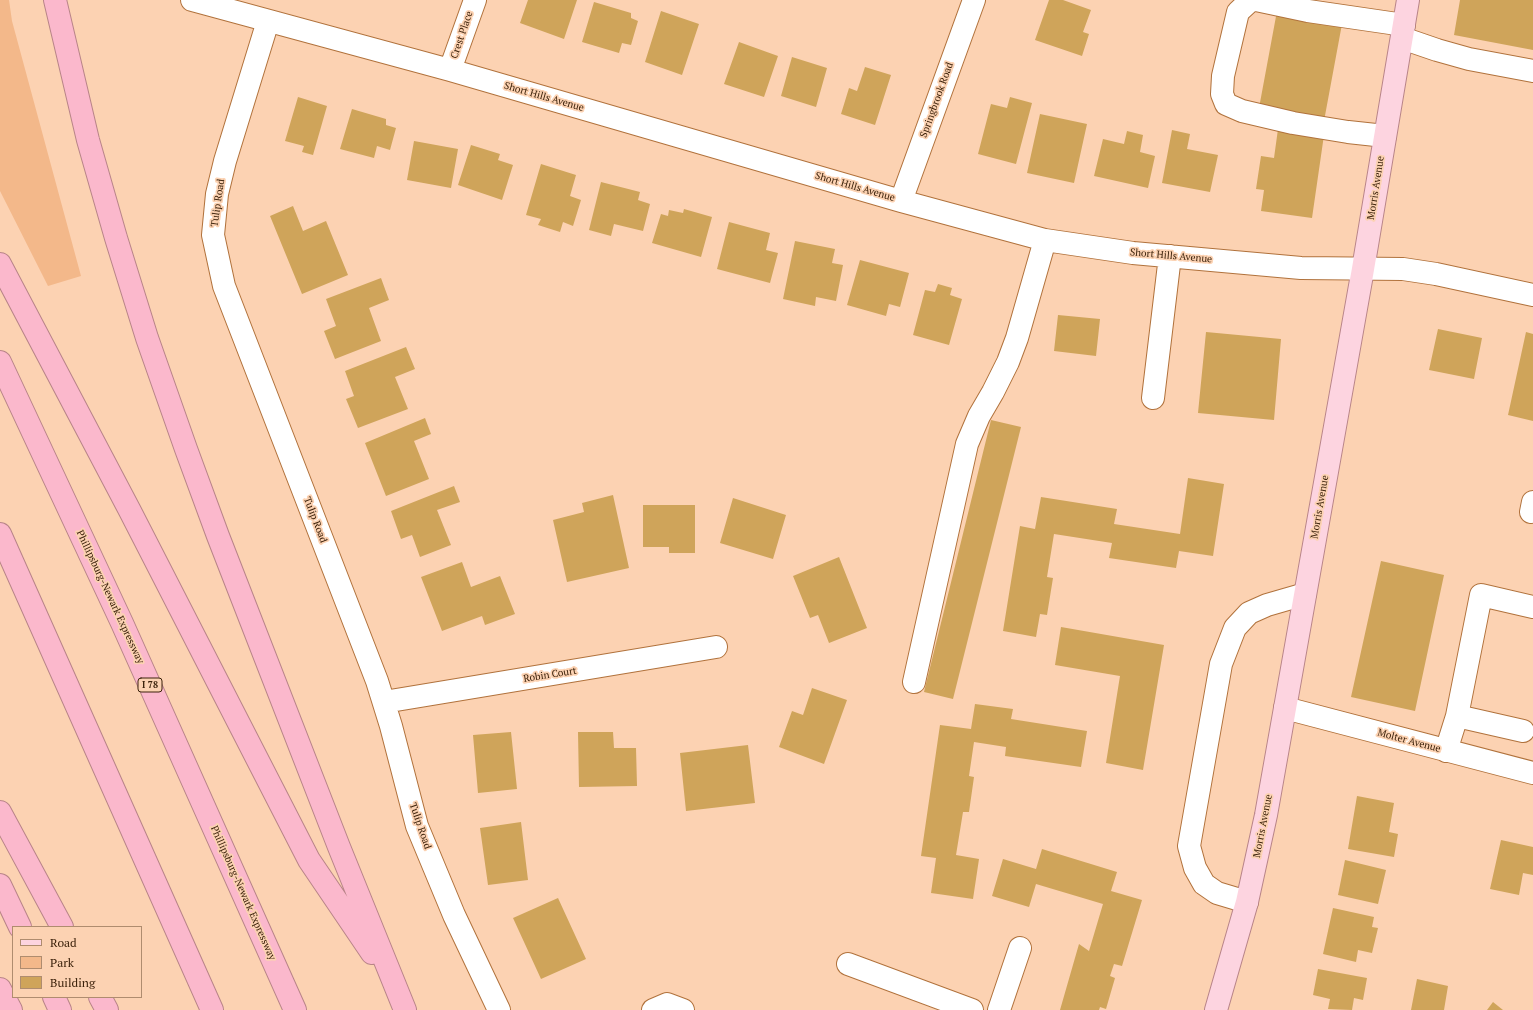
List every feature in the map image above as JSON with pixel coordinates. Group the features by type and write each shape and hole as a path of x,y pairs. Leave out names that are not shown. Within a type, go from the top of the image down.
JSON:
{"highway":[{"path":"55,0 88,140 116,238 150,346 221,544 405,1010"},
{"path":"0,264 309,860 396,989"},
{"name":"Phillipsburg-Newark Expressway","path":"0,362 148,679 295,1010"},
{"path":"0,534 212,1010"},
{"path":"0,812 61,926"},
{"path":"0,885 20,926"},
{"path":"0,989 11,1010"},
{"path":"54,998 60,1010"},
{"path":"101,998 107,1010"}],"main road":[{"name":"Morris Avenue","path":"1216,1010 1247,902 1266,815 1363,269 1408,0"}],"street":[{"name":"Short Hills Avenue","path":"192,0 268,22 450,70 901,201 1045,240 1134,253 1300,268 1403,269 1436,274 1533,295"},
{"name":"Crest Place","path":"450,70 475,0"},
{"name":"Springbrook Road","path":"901,201 974,0"},
{"path":"1251,0 1238,12 1223,76 1222,94 1226,104 1242,111 1293,123 1348,132 1385,136"},
{"path":"1256,0 1403,31 1437,50 1469,59 1533,71"},
{"name":"Tulip Road","path":"268,22 225,161 217,194 213,235 224,286 384,702 417,826 454,915 499,1010"},
{"path":"914,682 967,444 979,416 1008,362 1017,338 1045,240"},
{"path":"1153,398 1170,256"},
{"path":"1247,902 1217,894 1204,884 1195,868 1189,846 1221,664 1235,628 1249,613 1267,605 1305,594"},
{"path":"1446,751 1457,716 1481,595 1533,607"},
{"name":"Robin Court","path":"384,702 716,647"},
{"name":"Molter Avenue","path":"1284,708 1533,773"},
{"path":"1457,716 1523,731"},
{"path":"999,1010 1020,948"},
{"path":"848,964 972,1010"},
{"path":"653,1010 667,1004 683,1010"}],"green space":[{"path":"0,0 9,0 12,21 81,276 48,286 0,191"}],"building":[{"path":"528,0 577,0 564,39 520,23"},
{"path":"1049,0 1063,0 1091,10 1083,32 1089,34 1082,56 1035,40"},
{"path":"1460,0 1533,0 1533,50 1454,35"},
{"path":"594,2 631,13 631,18 638,21 631,45 622,43 619,53 582,42"},
{"path":"661,11 699,24 682,75 645,62"},
{"path":"1277,11 1342,24 1324,121 1259,108"},
{"path":"739,42 778,56 764,97 724,84"},
{"path":"792,57 827,68 816,107 781,96"},
{"path":"865,67 891,75 875,125 841,114 849,88 857,91"},
{"path":"298,97 327,106 313,155 302,152 304,146 285,141"},
{"path":"1010,97 1032,103 1016,164 978,154 991,104 1007,108"},
{"path":"352,109 386,119 386,125 396,128 390,150 377,146 374,158 340,149"},
{"path":"1040,114 1087,124 1074,183 1027,173"},
{"path":"1278,129 1324,135 1312,218 1261,211 1264,190 1256,189 1261,156 1274,158"},
{"path":"1172,130 1190,134 1187,149 1218,155 1210,192 1162,183"},
{"path":"1127,131 1143,135 1140,152 1155,156 1148,188 1094,176 1103,139 1124,144"},
{"path":"414,141 458,149 451,188 407,180"},
{"path":"471,145 500,154 498,160 513,165 502,200 458,185"},
{"path":"541,164 576,175 570,196 581,200 573,226 563,222 560,232 538,225 541,219 526,215"},
{"path":"601,182 640,192 638,200 650,204 643,231 614,224 611,236 589,230"},
{"path":"293,206 303,231 326,221 348,275 302,294 270,216"},
{"path":"684,209 712,217 701,257 652,243 661,214 668,216 669,210 683,213"},
{"path":"729,222 770,233 766,250 778,253 770,283 717,269"},
{"path":"795,241 835,249 832,263 843,265 836,301 816,297 815,306 783,299"},
{"path":"860,260 909,273 900,307 889,304 886,316 847,305"},
{"path":"381,278 389,300 369,308 381,341 335,359 324,331 336,326 326,299"},
{"path":"938,284 952,288 950,295 962,299 949,345 913,335 925,290 935,292"},
{"path":"1058,315 1100,319 1096,356 1054,351"},
{"path":"1438,329 1482,338 1474,379 1429,370"},
{"path":"1206,332 1281,339 1274,420 1198,413"},
{"path":"1526,332 1533,334 1533,421 1508,415"},
{"path":"406,347 415,369 395,377 408,409 358,428 346,399 354,396 345,371"},
{"path":"425,418 431,434 414,441 429,479 386,496 365,443"},
{"path":"991,420 1021,427 953,699 924,692"},
{"path":"1188,478 1224,484 1213,556 1179,551 1176,568 1109,558 1112,543 1054,534 1047,577 1053,578 1047,615 1040,614 1036,637 1003,631 1020,526 1035,529 1041,497 1117,509 1114,524 1180,534"},
{"path":"454,486 460,502 437,510 451,545 420,557 412,535 401,539 391,511"},
{"path":"613,495 629,568 567,582 553,520 584,512 582,503"},
{"path":"733,498 786,515 773,559 720,543"},
{"path":"643,505 695,505 695,553 669,553 669,547 643,547"},
{"path":"839,557 867,628 829,643 818,615 810,618 793,576"},
{"path":"1381,561 1444,575 1415,711 1351,697"},
{"path":"462,562 471,587 500,576 515,614 485,625 482,616 442,631 421,577"},
{"path":"1061,627 1164,645 1143,770 1106,763 1120,676 1055,665"},
{"path":"812,688 847,700 824,764 779,747 792,711 803,715"},
{"path":"975,704 1013,709 1011,719 1087,731 1081,767 1005,756 1006,747 974,742 969,776 974,777 969,812 963,812 956,855 979,859 973,899 931,893 936,858 921,856 940,725 971,729"},
{"path":"511,732 517,789 478,793 473,735"},
{"path":"578,732 613,732 614,748 636,748 637,786 579,787"},
{"path":"748,745 755,803 686,811 680,753"},
{"path":"1357,796 1394,803 1389,832 1398,834 1394,857 1348,849"},
{"path":"521,822 528,880 488,885 480,828"},
{"path":"1501,840 1533,847 1533,875 1523,873 1519,895 1490,889"},
{"path":"1042,849 1117,872 1111,891 1142,900 1122,966 1114,964 1110,976 1115,978 1106,1009 1100,1007 1099,1010 1060,1010 1079,944 1089,951 1103,904 1036,884 1029,907 992,896 1003,859 1036,869"},
{"path":"1345,860 1386,870 1378,904 1338,895"},
{"path":"558,898 586,959 541,979 513,918"},
{"path":"1333,908 1374,917 1372,927 1378,928 1372,953 1358,950 1356,962 1323,954"},
{"path":"1318,969 1367,978 1363,1000 1354,998 1352,1010 1328,1009 1330,999 1313,995"},
{"path":"1417,979 1448,986 1444,1010 1411,1010"},
{"path":"1493,1002 1503,1010 1487,1010"}]}
